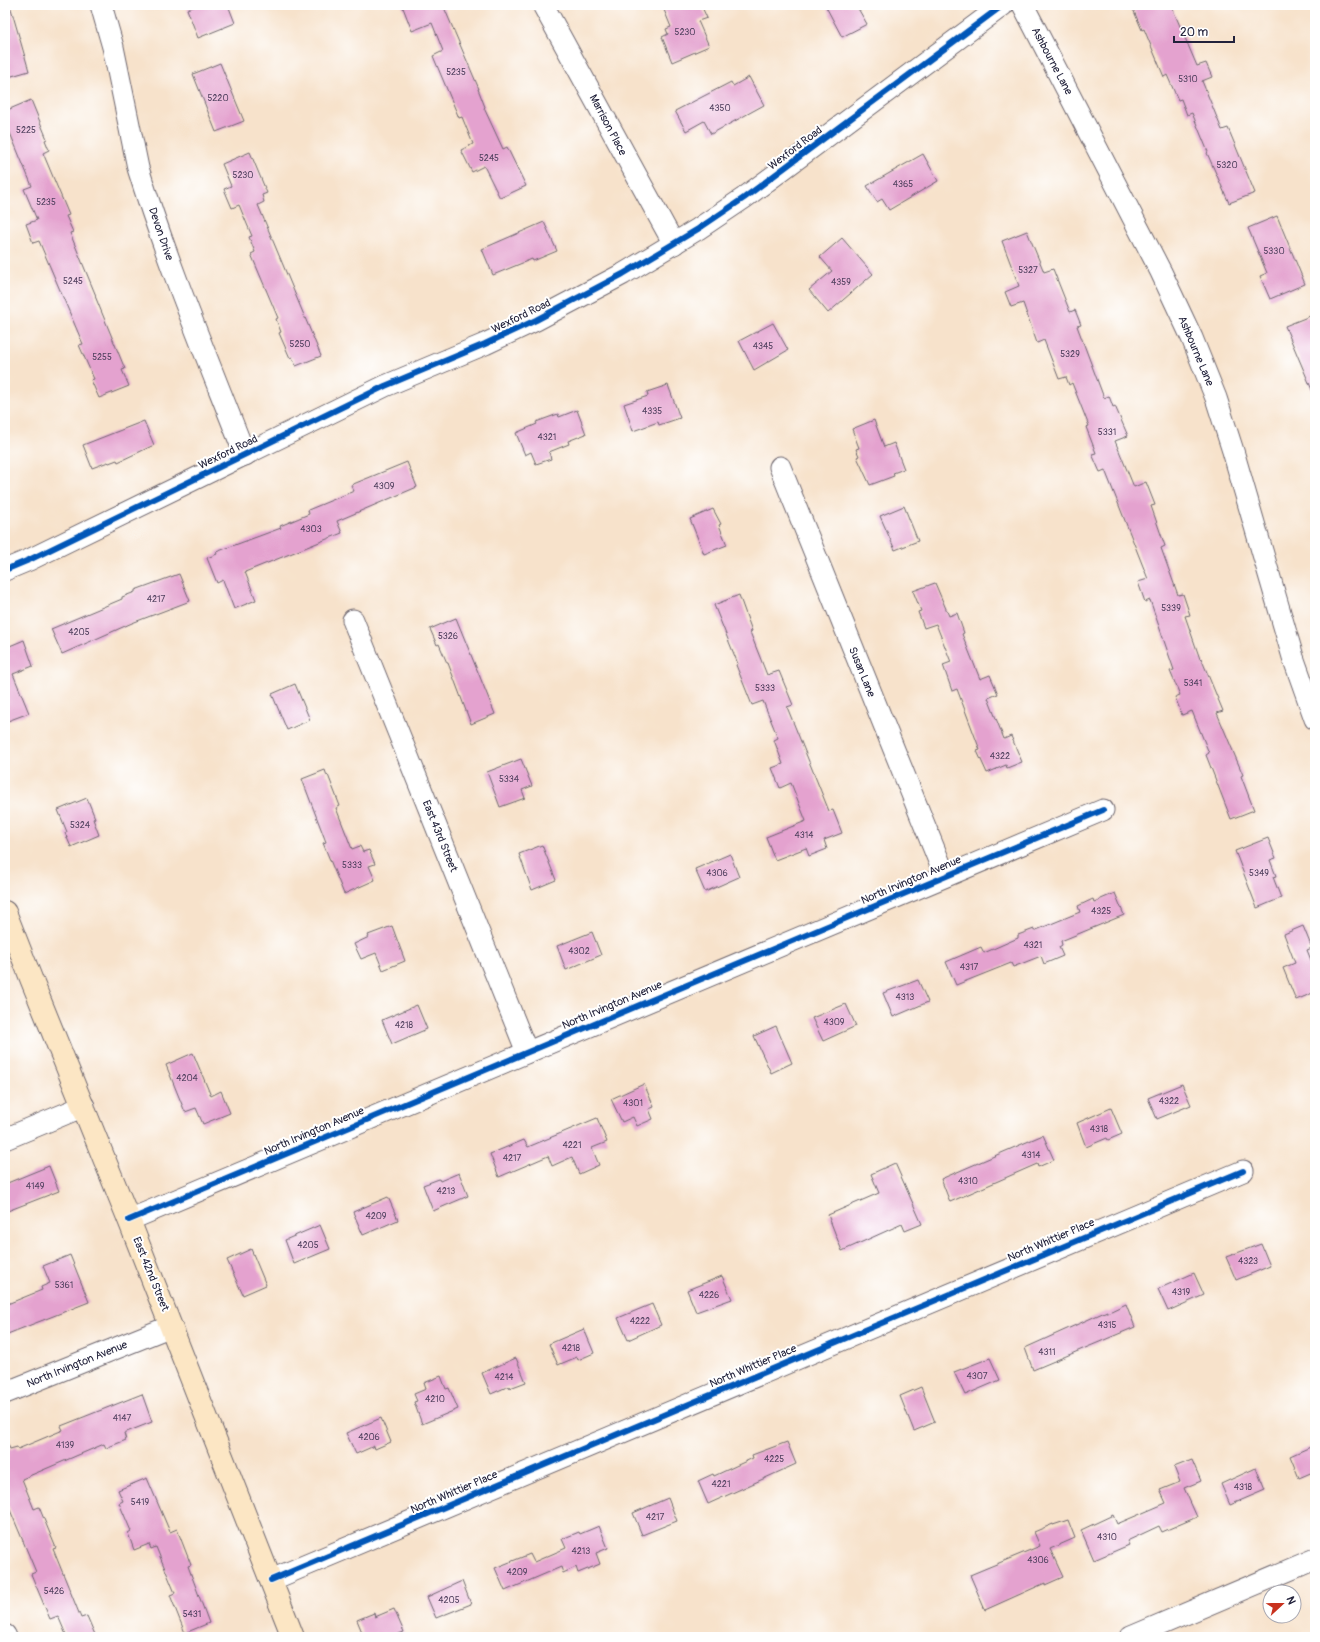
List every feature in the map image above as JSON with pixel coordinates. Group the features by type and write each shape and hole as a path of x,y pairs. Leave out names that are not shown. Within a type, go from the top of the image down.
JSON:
{"street":[{"name":"Devon Drive","path":"101,5 113,47 124,102 144,186 161,239 245,455"},
{"name":"Marrison Place","path":"543,5 674,244"},
{"name":"Wexford Road","path":"5,570 29,560 385,386 485,344 548,314 623,274 674,244 761,186 1003,5"},
{"name":"Ashbourne Lane","path":"1023,5 1161,272 1192,338 1216,398 1293,657 1315,719"},
{"name":"Susan Lane","path":"780,467 945,876"},
{"name":"East 43rd Street","path":"353,620 527,1052"},
{"name":"North Irvington Avenue","path":"129,1220 1103,810"},
{"name":"East 42nd Street","path":"5,912 84,1106 293,1637"},
{"path":"5,1139 84,1106"},
{"name":"North Whittier Place","path":"271,1580 1243,1171"},
{"name":"North Irvington Avenue","path":"5,1393 171,1326"},
{"path":"1131,1637 1315,1559"}],"building":[{"path":"5,5 10,5 29,71 5,78"},
{"path":"198,5 228,5 235,23 198,38 187,9"},
{"path":"402,5 443,5 479,89 485,107 484,108 503,149 507,147 526,186 500,198 484,166 472,172 461,150 473,144 462,117 459,118 433,56 443,51 432,23 412,31"},
{"path":"662,5 701,5 707,18 698,21 709,46 672,62 662,37 668,34 666,29 671,27"},
{"path":"825,5 856,5 867,24 842,37"},
{"path":"1145,5 1171,5 1197,66 1206,63 1212,77 1202,81 1222,130 1228,128 1255,193 1229,203 1207,153 1208,152 1192,113 1187,115 1181,99 1178,100 1167,75 1164,77 1144,29 1142,30 1133,9"},
{"path":"220,63 244,121 216,132 193,74"},
{"path":"749,77 764,105 711,134 704,121 686,131 675,111 731,82 733,86"},
{"path":"31,100 47,139 45,140 49,150 43,153 69,215 66,216 73,232 70,233 125,369 122,370 129,386 99,398 91,380 94,379 79,345 83,344 39,241 33,243 26,224 37,220 24,189 32,186 5,121 5,111"},
{"path":"250,152 267,193 262,195 264,202 258,205 321,356 296,366 292,357 290,358 279,333 281,332 276,319 278,318 251,254 255,252 249,237 252,236 239,205 232,208 224,189 231,186 222,164"},
{"path":"923,154 938,181 889,210 882,199 877,202 867,186"},
{"path":"1277,216 1305,284 1270,299 1260,276 1267,273 1248,228"},
{"path":"544,222 557,251 533,261 532,259 493,275 482,249"},
{"path":"1027,231 1044,272 1053,269 1070,312 1075,310 1081,325 1077,326 1104,398 1109,396 1128,436 1115,441 1134,487 1146,482 1155,505 1151,506 1165,546 1161,548 1178,595 1183,594 1190,615 1185,616 1200,659 1201,658 1223,711 1217,713 1243,775 1241,776 1254,810 1231,819 1206,755 1209,753 1192,711 1182,715 1175,697 1180,695 1170,671 1174,670 1150,600 1145,602 1138,582 1148,579 1105,470 1100,472 1092,454 1096,453 1086,427 1089,426 1072,383 1069,385 1066,377 1059,379 1044,340 1037,343 1023,303 1011,307 1005,292 1019,286 1002,241"},
{"path":"842,238 873,274 828,313 809,290 832,271 820,257"},
{"path":"1315,314 1315,397 1285,326"},
{"path":"773,323 788,350 754,370 739,341"},
{"path":"668,385 680,418 659,425 658,422 633,431 624,404 648,396 647,392"},
{"path":"577,410 586,434 568,441 569,444 549,452 551,459 536,464 531,452 525,455 516,433 537,424 536,422 558,414 559,417"},
{"path":"874,420 884,447 894,443 904,469 893,473 894,476 870,485 857,457 859,456 856,449 859,448 852,429"},
{"path":"144,421 154,445 118,462 117,460 108,462 92,468 83,445"},
{"path":"407,462 417,487 337,521 342,533 245,572 256,600 234,609 223,580 217,583 207,558 217,554 216,552 281,528 280,526 309,514 308,510 354,491 351,485"},
{"path":"904,506 918,541 895,550 880,516"},
{"path":"713,509 721,524 719,525 727,545 704,554 690,519"},
{"path":"179,574 190,601 132,623 62,654 51,629 122,599 122,597 135,592 135,590"},
{"path":"935,583 949,616 957,613 964,633 962,634 980,679 990,675 998,694 988,698 1004,739 1011,736 1022,762 1007,768 1006,765 987,773 977,751 980,750 957,689 952,691 943,665 951,662 936,624 924,628 918,612 921,611 913,591"},
{"path":"739,595 752,631 750,632 767,675 779,671 793,705 787,707 829,811 833,810 842,833 824,840 827,849 809,856 806,848 775,860 766,837 806,821 791,783 780,788 772,768 783,764 774,740 778,738 763,701 752,705 736,665 738,664 714,605"},
{"path":"456,618 495,714 471,724 448,663 439,644 437,645 430,629"},
{"path":"24,640 33,666 13,674 29,713 5,722 5,648"},
{"path":"295,684 310,720 287,730 272,694"},
{"path":"521,759 532,786 522,790 525,798 500,807 487,772"},
{"path":"325,770 340,806 336,808 352,849 360,846 363,852 369,850 375,864 369,866 375,880 344,894 323,843 326,842 302,779"},
{"path":"87,798 95,818 93,819 99,835 71,847 58,810"},
{"path":"1268,838 1276,858 1270,860 1276,876 1273,877 1281,898 1257,908 1235,851"},
{"path":"542,845 556,880 532,890 519,854"},
{"path":"730,854 739,877 705,892 695,869"},
{"path":"1115,893 1124,915 1061,941 1062,945 1059,947 1063,956 1044,964 1041,956 1013,967 1011,963 956,985 946,962 981,947 984,953 1018,938 1018,935 1034,929 1034,931 1080,912 1078,906 1093,899 1094,902"},
{"path":"392,926 405,961 383,970 376,953 361,959 354,944 369,937 368,935"},
{"path":"1303,926 1312,948 1307,950 1315,970 1315,992 1296,1000 1283,968 1295,963 1284,934"},
{"path":"592,932 601,955 566,970 557,946"},
{"path":"918,980 928,1002 893,1017 883,993"},
{"path":"846,1004 856,1026 823,1041 812,1018"},
{"path":"417,1005 427,1029 392,1044 382,1020"},
{"path":"776,1026 792,1063 771,1073 754,1036"},
{"path":"193,1053 211,1096 221,1091 230,1113 203,1124 196,1108 185,1112 166,1065"},
{"path":"644,1084 654,1107 649,1109 653,1119 637,1126 633,1117 622,1122 611,1099"},
{"path":"1182,1084 1191,1105 1157,1119 1148,1098"},
{"path":"1111,1108 1122,1134 1108,1140 1107,1138 1086,1147 1077,1123"},
{"path":"597,1118 607,1142 592,1148 599,1165 579,1174 572,1157 552,1166 548,1156 499,1177 490,1154 524,1140 528,1147"},
{"path":"1043,1135 1054,1160 1038,1167 1037,1164 950,1202 941,1179"},
{"path":"895,1163 922,1224 905,1231 902,1224 842,1251 828,1215 879,1193 871,1174"},
{"path":"49,1166 59,1191 5,1212 5,1184"},
{"path":"459,1173 468,1196 433,1211 423,1185 439,1179 440,1181"},
{"path":"388,1197 398,1220 363,1235 353,1212"},
{"path":"320,1225 330,1249 294,1264 285,1240"},
{"path":"1261,1244 1270,1266 1236,1280 1226,1257"},
{"path":"251,1249 266,1285 243,1295 227,1260"},
{"path":"70,1255 89,1302 5,1335 5,1305 42,1290 41,1287 50,1283 43,1266"},
{"path":"1194,1273 1204,1295 1168,1311 1158,1289"},
{"path":"722,1276 732,1299 696,1312 687,1290"},
{"path":"652,1304 661,1325 628,1340 618,1318"},
{"path":"1126,1304 1135,1327 1033,1370 1025,1348"},
{"path":"584,1329 594,1353 578,1360 577,1357 558,1365 549,1344"},
{"path":"516,1358 526,1382 510,1388 509,1386 491,1394 482,1373"},
{"path":"990,1358 1000,1380 965,1395 954,1372"},
{"path":"441,1376 446,1389 449,1388 458,1409 422,1424 414,1402 417,1401 414,1394 426,1389 424,1383"},
{"path":"921,1387 935,1422 914,1431 900,1396"},
{"path":"142,1394 152,1422 124,1433 126,1440 106,1448 104,1444 22,1479 34,1509 39,1507 56,1548 53,1549 81,1618 87,1616 96,1637 67,1637 58,1616 50,1619 31,1574 36,1572 5,1498 5,1438 10,1449 17,1447 18,1449 63,1430 61,1426"},
{"path":"381,1418 391,1442 375,1449 374,1446 356,1454 346,1433"},
{"path":"787,1442 796,1464 708,1504 698,1481 713,1474 714,1476 753,1458 752,1455"},
{"path":"1315,1445 1315,1471 1299,1478 1290,1456"},
{"path":"1192,1460 1201,1481 1184,1488 1197,1517 1162,1532 1159,1526 1127,1541 1129,1545 1094,1560 1081,1530 1113,1515 1117,1524 1166,1503 1160,1490 1180,1482 1174,1467"},
{"path":"1256,1468 1265,1490 1230,1505 1221,1484"},
{"path":"147,1478 170,1532 177,1529 191,1565 188,1566 209,1623 185,1633 170,1595 175,1593 156,1547 151,1549 149,1544 134,1550 128,1533 131,1531 119,1503 123,1501 118,1490"},
{"path":"668,1498 677,1521 642,1535 633,1513"},
{"path":"1068,1520 1075,1538 1050,1549 1063,1577 1045,1585 1045,1583 985,1610 970,1575 1040,1546 1034,1532 1053,1524"},
{"path":"599,1526 608,1548 596,1553 600,1564 578,1573 576,1567 563,1573 561,1567 505,1591 495,1568 530,1554 534,1562 566,1548 562,1539 579,1532 580,1534"},
{"path":"462,1581 471,1604 436,1618 427,1597"},
{"path":"394,1609 404,1632 390,1637 364,1637 357,1620 374,1613 375,1617"}],"cycle path":[{"path":"5,570 29,560 385,386 485,344 536,320 623,274 698,229 744,198 1003,5"},
{"path":"129,1220 1103,810"},
{"path":"271,1580 1243,1171"}]}
